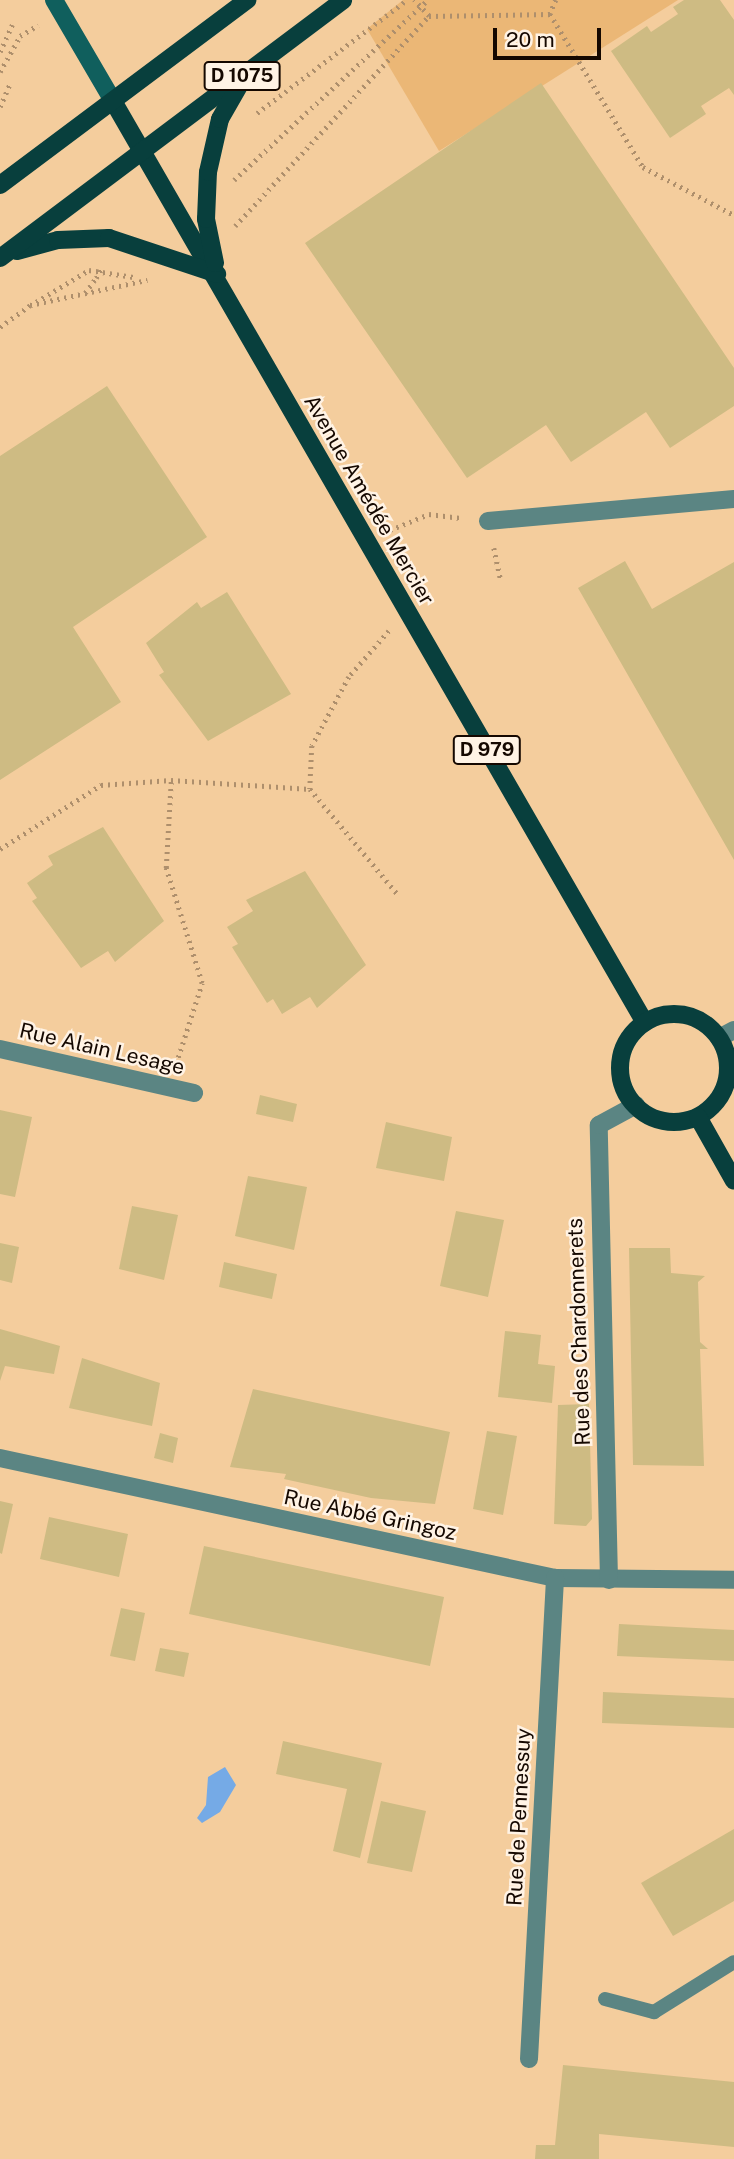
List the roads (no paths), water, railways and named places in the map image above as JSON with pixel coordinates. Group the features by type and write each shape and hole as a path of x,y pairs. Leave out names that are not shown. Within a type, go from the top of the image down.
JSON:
{"main road":[{"name":"Avenue Amédée Mercier","path":"54,0 142,153 217,274 366,541 645,1023"},
{"name":"D 1075","path":"0,185 247,0"},
{"name":"D 1075","path":"4,256 343,0"},
{"path":"4,256 58,240 109,238 217,274 206,219 208,172 220,119 248,71"},
{"path":"660,1016 693,1017 727,1034 728,1073 713,1106 698,1116 665,1122 636,1105 621,1062 645,1023 660,1016"},
{"path":"698,1116 734,1181"}],"street":[{"path":"488,522 734,499"},
{"name":"Rue Alain Lesage","path":"0,1049 194,1093"},
{"name":"Rue des Chardonnerets","path":"609,1580 599,1125 636,1105"},
{"name":"Rue Abbé Gringoz","path":"0,1458 555,1578 734,1580"},
{"name":"Rue de Pennessuy","path":"529,2059 555,1578"}],"lane":[{"path":"605,1998 654,2012 734,1962"}],"water":[{"path":"225,1767 236,1785 220,1812 202,1823 197,1818 206,1805 208,1777"}]}
